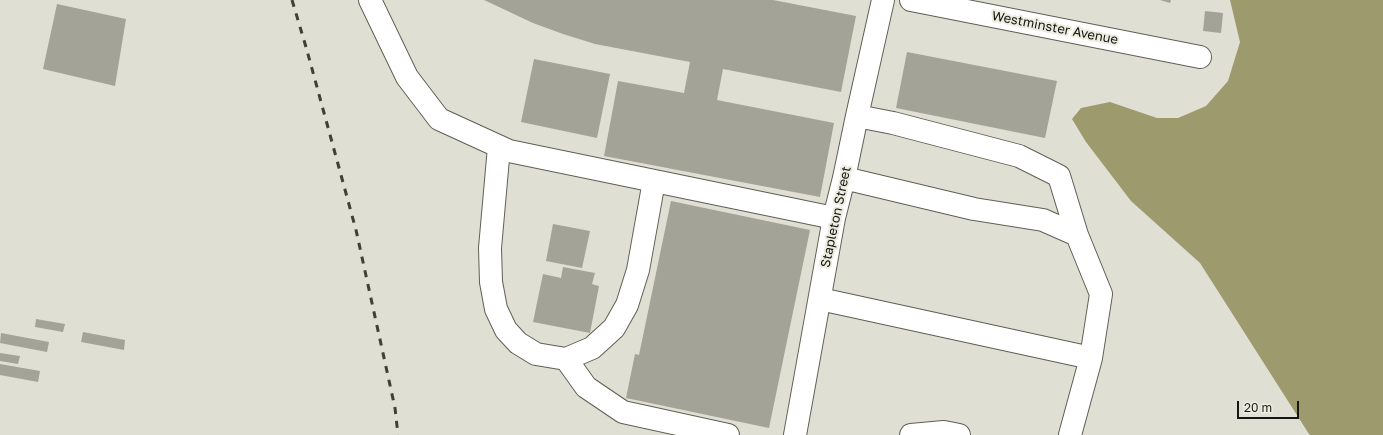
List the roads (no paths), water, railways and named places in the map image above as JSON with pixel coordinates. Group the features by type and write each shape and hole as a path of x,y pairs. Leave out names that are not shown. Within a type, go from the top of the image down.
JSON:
{"street":[{"path":"370,0 408,77 439,119 509,151 834,218"},
{"name":"Stapleton Street","path":"795,435 834,218 883,0"},
{"name":"Westminster Avenue","path":"911,0 1200,57"},
{"path":"857,116 893,123 1019,156 1059,176 1077,234 1101,294 1091,358 1070,435"},
{"path":"499,146 490,248 491,282 496,309 506,330 518,343 536,354 566,360 592,348 614,328 627,305 638,270 654,181"},
{"path":"844,178 974,209 1043,220 1077,234"},
{"path":"820,299 1091,358"},
{"path":"566,360 586,387 623,412 728,435"},
{"path":"911,435 944,432 959,435"}],"railway":[{"path":"292,0 356,230 395,408 398,435"}]}
